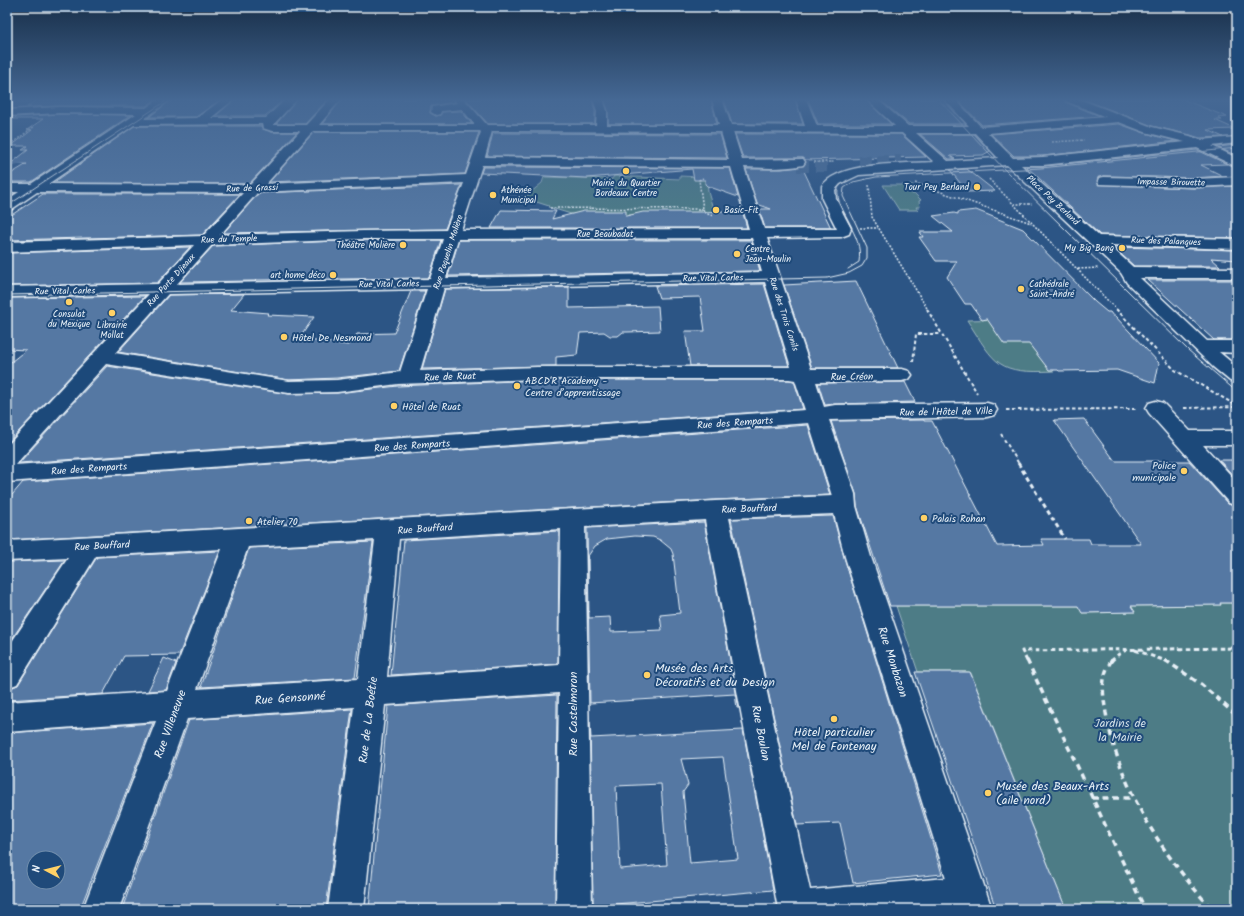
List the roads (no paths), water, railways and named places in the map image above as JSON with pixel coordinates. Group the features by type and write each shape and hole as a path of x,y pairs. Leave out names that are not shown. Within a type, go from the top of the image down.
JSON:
{"street":[{"path":"7,206 102,142"},
{"name":"Rue Porte Dijeaux","path":"7,460 297,142"},
{"name":"Rue Poquelin Molière","path":"408,378 452,234 484,142"},
{"name":"Rue des Trois Conils","path":"730,142 758,234 816,414"},
{"path":"919,142 945,164"},
{"name":"Place Pey Berland","path":"990,142 1010,162 1128,271 1133,280 1202,346 1237,377"},
{"path":"1087,142 1109,154"},
{"path":"1192,142 1237,164"},
{"path":"837,166 850,173 871,169 945,164 1042,161 1220,142"},
{"path":"478,161 600,164 780,164 799,162"},
{"path":"901,161 920,161 945,164"},
{"name":"Rue Beaubadat","path":"452,234 841,233 844,231 844,228 829,199 828,190 832,183 850,173"},
{"name":"Rue de Grassi","path":"7,188 254,189 472,179"},
{"name":"Impasse Birouette","path":"1104,181 1194,183 1237,182"},
{"name":"Rue du Temple","path":"7,247 452,234"},
{"name":"Rue des Palanques","path":"1095,240 1237,244"},
{"path":"1128,271 1237,273"},
{"name":"Rue Vital Carles","path":"7,292 772,277"},
{"path":"1202,346 1237,347"},
{"name":"Rue de Ruat","path":"100,358 112,358 289,387 337,386 408,378 537,373 789,373 803,375"},
{"name":"Rue Créon","path":"803,375 902,375"},
{"path":"1156,408 1170,425 1205,460 1237,497"},
{"name":"Rue de l'Hôtel de Ville","path":"816,414 835,412 987,410"},
{"name":"Rue des Remparts","path":"7,474 801,417 816,414"},
{"name":"Rue Monbazon","path":"816,414 843,494 844,506 858,557 972,902"},
{"path":"1190,444 1189,441 1192,438 1237,438"},
{"name":"Rue Bouffard","path":"7,551 716,510 829,505 844,506"},
{"name":"Rue Boulan","path":"716,510 796,909"},
{"name":"Rue Castelmoron","path":"573,518 574,909"},
{"name":"Rue de La Boétie","path":"346,909 388,530"},
{"name":"Rue Villeneuve","path":"100,909 239,538"},
{"path":"7,674 89,546"},
{"name":"Rue Gensonné","path":"7,717 573,678"},
{"path":"801,909 972,902"}],"tunnel":[{"path":"859,162 901,161"},
{"path":"797,166 833,166"}],"tram line":[{"path":"7,206 104,142"},
{"path":"978,142 1005,170"},
{"path":"1005,170 1041,168 1237,148"},
{"path":"7,295 827,278 849,273 862,266 867,258 867,248 843,196 844,188 853,182 876,177 1005,170"},
{"path":"1005,170 1188,350 1237,392"},
{"path":"847,180 838,187 838,197 841,207 854,233 859,251 859,262 848,269"}],"place":[{"name":"Mairie du Quartier Bordeaux Centre","path":"626,171"},
{"name":"Tour Pey Berland","path":"977,187"},
{"name":"Athénée Municipal","path":"493,195"},
{"name":"Basic-Fit","path":"716,210"},
{"name":"Théâtre Molière","path":"403,245"},
{"name":"My Big Bang","path":"1122,248"},
{"name":"Centre Jean-Moulin","path":"737,254"},
{"name":"art home déco","path":"333,275"},
{"name":"Cathédrale Saint-André","path":"1021,289"},
{"name":"Consulat du Mexique","path":"69,302"},
{"name":"Librairie Mollat","path":"112,313"},
{"name":"Hôtel De Nesmond","path":"284,337"},
{"name":"ABCD'R Academy - Centre d’apprentissage","path":"517,386"},
{"name":"Hôtel de Ruat","path":"394,406"},
{"name":"Police municipale","path":"1184,471"},
{"name":"Palais Rohan","path":"924,518"},
{"name":"Atelier 70","path":"249,521"},
{"name":"Musée des Arts Décoratifs et du Design","path":"647,675"},
{"name":"Hôtel particulier Mel de Fontenay","path":"834,719"},
{"name":"Musée des Beaux-Arts (aile nord)","path":"988,793"}],"park label":[{"name":"Jardins de la Mairie","path":"1120,730"}]}
